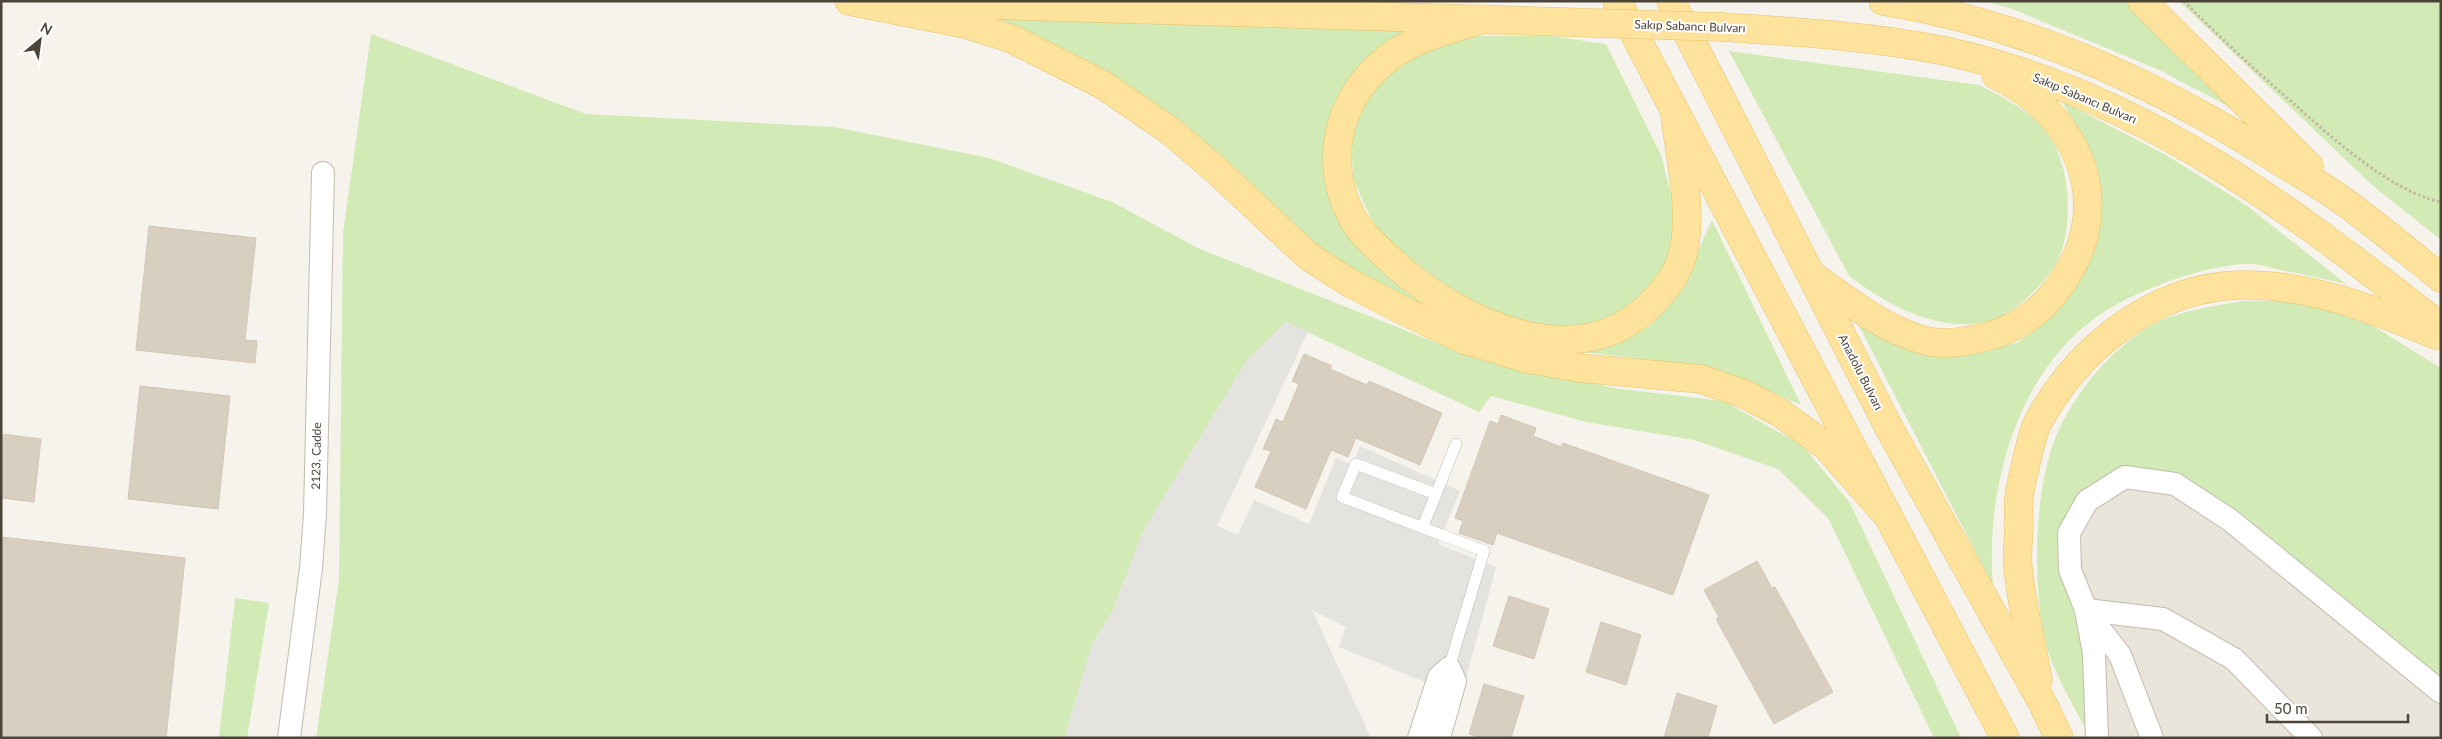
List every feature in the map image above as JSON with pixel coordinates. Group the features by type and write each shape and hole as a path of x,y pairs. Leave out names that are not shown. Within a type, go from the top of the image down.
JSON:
{"main road":[{"path":"849,1 965,24 1012,39 1103,85 1169,130 1216,170 1308,256 1383,300 1465,340 1529,359 1580,368 1701,379 1742,393 1779,412 1826,446 1886,514"},
{"name":"Sakıp Sabancı Bulvarı","path":"860,1 1722,27 1839,35 1945,51 2006,67 2060,85 2116,108 2188,146 2247,181 2312,228 2441,327"},
{"path":"1617,1 1675,115 2005,738"},
{"name":"Anadolu Bulvarı","path":"1671,1 1888,426 2043,704 2059,738"},
{"path":"1883,1 1914,6 2000,28 2074,53 2152,87 2239,136 2345,202"},
{"path":"2142,1 2345,202 2441,278"},
{"path":"1484,19 1439,32 1416,42 1379,65 1364,80 1344,115 1338,136 1338,157 1344,197 1352,216 1365,235 1420,286 1481,321 1552,341 1600,336 1637,318 1662,293 1681,261 1687,220 1675,115"},
{"path":"1812,275 1858,309 1897,329 1932,342 1952,343 1998,334 2025,321 2059,288 2073,267 2083,243 2088,200 2085,174 2072,144 2055,119 2030,97 2000,78 1945,51"},
{"path":"2043,704 2018,574 2019,497 2037,425 2073,370 2111,334 2153,307 2195,291 2240,285 2280,288 2323,295 2393,317 2441,337"}],"street":[{"name":"2123. Cadde","path":"289,738 309,585 314,522 323,173"},
{"path":"2097,738 2094,654 2086,610 2070,570 2069,533 2087,501 2125,477 2175,484 2230,520 2340,612 2441,692"},
{"path":"2086,610 2120,655 2152,738"},
{"path":"2086,610 2163,620 2234,659 2311,738"},
{"path":"1420,738 1440,677 1450,668 1455,681 1439,738"}],"lane":[{"path":"1423,526 1456,444"},
{"path":"1436,494 1356,464 1342,498 1423,526 1484,551 1450,668"}],"path":[{"path":"2184,1 2217,34 2340,144 2380,173 2415,192 2441,202"}],"shaded area":[{"path":"1286,322 1308,332 1217,526 1238,535 1254,500 1309,524 1336,458 1352,465 1360,446 1460,491 1438,544 1496,567 1461,697 1339,647 1346,627 1312,610 1371,738 1064,738 1093,642 1113,611 1142,533 1246,361"},
{"path":"2179,471 2441,667 2441,738 2096,738 2070,684 2065,488 2090,476"}],"green space":[{"path":"1982,1 2131,1 2253,119 2157,69 2010,8"},
{"path":"2179,1 2441,1 2441,240 2373,186"},
{"path":"990,14 1418,27 1363,64 1341,91 1329,138 1333,188 1434,310 1605,346 1650,326 1686,277 1712,220 1801,405 1727,373 1676,363 1514,344 1368,283 1299,235 1232,168 1167,111 1071,53"},
{"path":"371,34 586,114 834,127 989,158 1112,202 1200,249 1480,360 1620,389 1724,401 1803,446 1850,503 1961,738 1934,738 1828,518 1778,469 1694,440 1586,422 1491,396 1479,412 1286,322 1124,580 1113,611 1093,642 1064,738 316,738 339,580 343,233"},
{"path":"1470,36 1550,36 1606,44 1661,155 1679,225 1659,285 1620,315 1573,330 1521,325 1467,303 1378,234 1353,179 1351,134 1372,93 1404,60"},
{"path":"1729,51 1979,85 2019,107 2036,121 2051,139 2063,166 2068,199 2068,215 2063,247 2052,270 2027,298 2015,308 1996,319 1974,324 1939,322 1923,317 1892,304 1863,286 1849,276"},
{"path":"2062,101 2166,155 2246,205 2346,284 2258,265 2230,265 2193,273 2153,287 2119,303 2095,318 2067,342 2044,371 2025,404 2011,439 2001,475 1994,513 1993,586 1859,326 1912,350 1954,357 2017,343 2048,321 2069,290 2100,207 2097,166"},
{"path":"2243,301 2302,301 2373,326 2441,368 2441,678 2180,480 2126,471 2090,484 2067,511 2059,550 2089,680 2084,726 2062,684 2048,651 2038,592 2037,564 2040,508 2049,456 2057,434 2073,403 2095,374 2107,360 2135,337 2159,321 2182,313"},
{"path":"235,598 269,603 247,738 219,738"}],"building":[{"path":"149,226 256,238 245,340 257,341 255,363 136,350"},
{"path":"1304,354 1332,366 1330,369 1367,385 1369,381 1442,413 1420,465 1356,438 1348,457 1331,450 1306,509 1255,487 1271,451 1263,449 1276,419 1283,422 1299,384 1292,381"},
{"path":"140,386 230,396 218,509 128,499"},
{"path":"1501,415 1536,428 1533,436 1561,447 1563,443 1709,495 1673,595 1497,533 1493,545 1459,533 1463,521 1455,518 1490,421 1498,424"},
{"path":"1,434 41,439 34,502 1,498"},
{"path":"1,537 185,558 166,738 1,738"},
{"path":"1757,561 1772,588 1775,587 1833,692 1774,724 1716,619 1719,617 1704,590"},
{"path":"1509,596 1549,609 1534,659 1493,646"},
{"path":"1601,622 1641,635 1626,685 1586,672"},
{"path":"1484,684 1524,696 1511,738 1481,738 1469,734"},
{"path":"1677,693 1717,706 1708,738 1664,738"}]}
